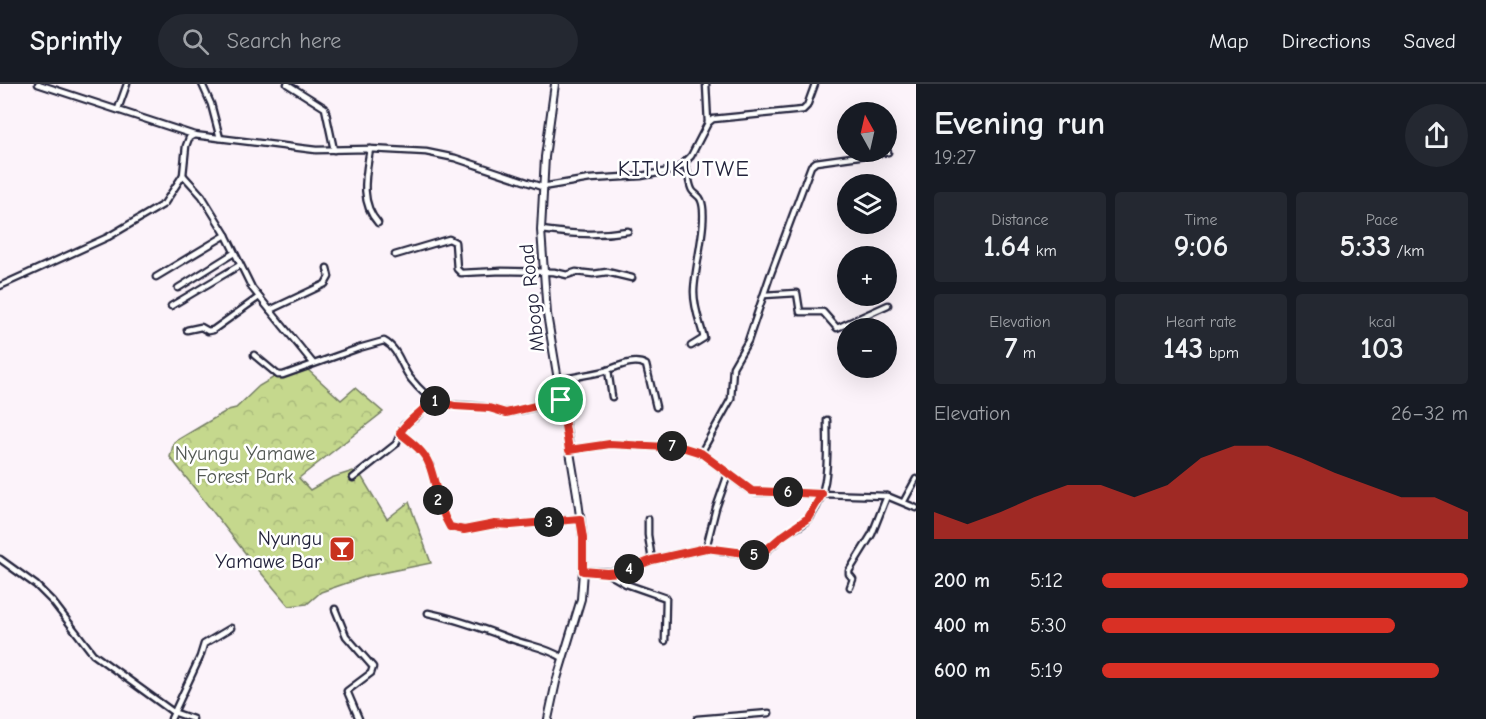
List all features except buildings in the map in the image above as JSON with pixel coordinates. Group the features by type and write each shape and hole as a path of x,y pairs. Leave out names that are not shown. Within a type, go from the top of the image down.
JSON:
{"main road":[{"name":"Mbogo Road","path":"548,719 581,599 583,571 583,538 547,314 541,230 542,187 555,84"}],"street":[{"path":"39,84 194,135 260,144 334,150 411,150 439,154 542,187 590,179 651,175 680,167 691,156 708,123 713,119 803,110 807,106 815,84"},
{"path":"118,110 126,84"},
{"path":"202,84 211,104 220,138"},
{"path":"287,84 325,108 334,150"},
{"path":"706,84 708,123"},
{"path":"0,286 108,237 155,211 171,196 183,175 186,146 189,138 194,135"},
{"path":"370,149 365,189 371,215 378,223"},
{"path":"701,453 732,399 733,367 745,347 811,166 816,162 837,159"},
{"path":"684,163 692,189 702,201 704,218 695,268 694,292 697,316 704,338 691,346"},
{"path":"183,175 202,196 259,297 313,363"},
{"path":"541,230 575,235 628,231"},
{"path":"156,278 226,235"},
{"path":"396,255 449,239 455,242 457,268 461,273 494,271 567,275 576,272 593,274 607,272 632,278"},
{"path":"178,288 234,253"},
{"path":"171,306 240,265"},
{"path":"270,310 325,284 329,278 327,268"},
{"path":"764,295 797,293 800,312 823,312 837,328 886,306"},
{"path":"187,330 201,327 208,331 213,330 259,297"},
{"path":"254,355 280,375 375,343 386,342 409,377 433,400 455,406 489,408 506,413 561,400"},
{"path":"559,380 608,370 624,364 645,363 656,407"},
{"path":"608,370 612,397"},
{"path":"353,478 396,444 404,425 415,418 433,400"},
{"path":"583,571 622,572 652,560 706,548 760,555 808,518 822,494 826,478 827,420"},
{"path":"400,433 415,446 429,464 436,495 450,527 454,529 580,519"},
{"path":"569,450 610,444 685,448 701,453 755,492 887,496 904,501 916,508"},
{"path":"706,548 716,508 728,474"},
{"path":"904,501 916,480"},
{"path":"850,587 853,579 849,571 872,534 887,496"},
{"path":"648,519 652,560"},
{"path":"0,559 36,585 53,602 88,650 173,712 193,719"},
{"path":"0,568 5,563"},
{"path":"607,573 626,584 666,598 665,641"},
{"path":"335,609 346,636 373,667 371,673 347,691 359,719"},
{"path":"428,613 458,619 538,646 563,658"},
{"path":"171,719 204,644 231,628"},
{"path":"700,719 769,713"}],"green space":[{"name":"Nyungu Yamawe Forest Park","path":"307,369 341,400 355,388 383,412 299,478 310,490 331,478 353,471 360,474 387,519 409,502 431,563 367,576 321,592 307,604 289,606 170,457 174,442 228,410 236,408 259,386 276,376 282,379"}],"place":[{"name":"Nyungu Yamawe Bar","path":"342,549"}],"district":[{"name":"KITUKUTWE","path":"684,169"}],"route":[{"path":"433,400 443,404 489,408 506,413 561,400 569,450 610,444 685,448 701,453 752,491 822,494 818,504 803,524 787,532 758,556 706,548 652,560 622,572 583,571 583,538 580,519 511,525 495,524 464,530 450,527 436,495 429,464 415,446 400,433 404,425 425,410 433,400"}]}
